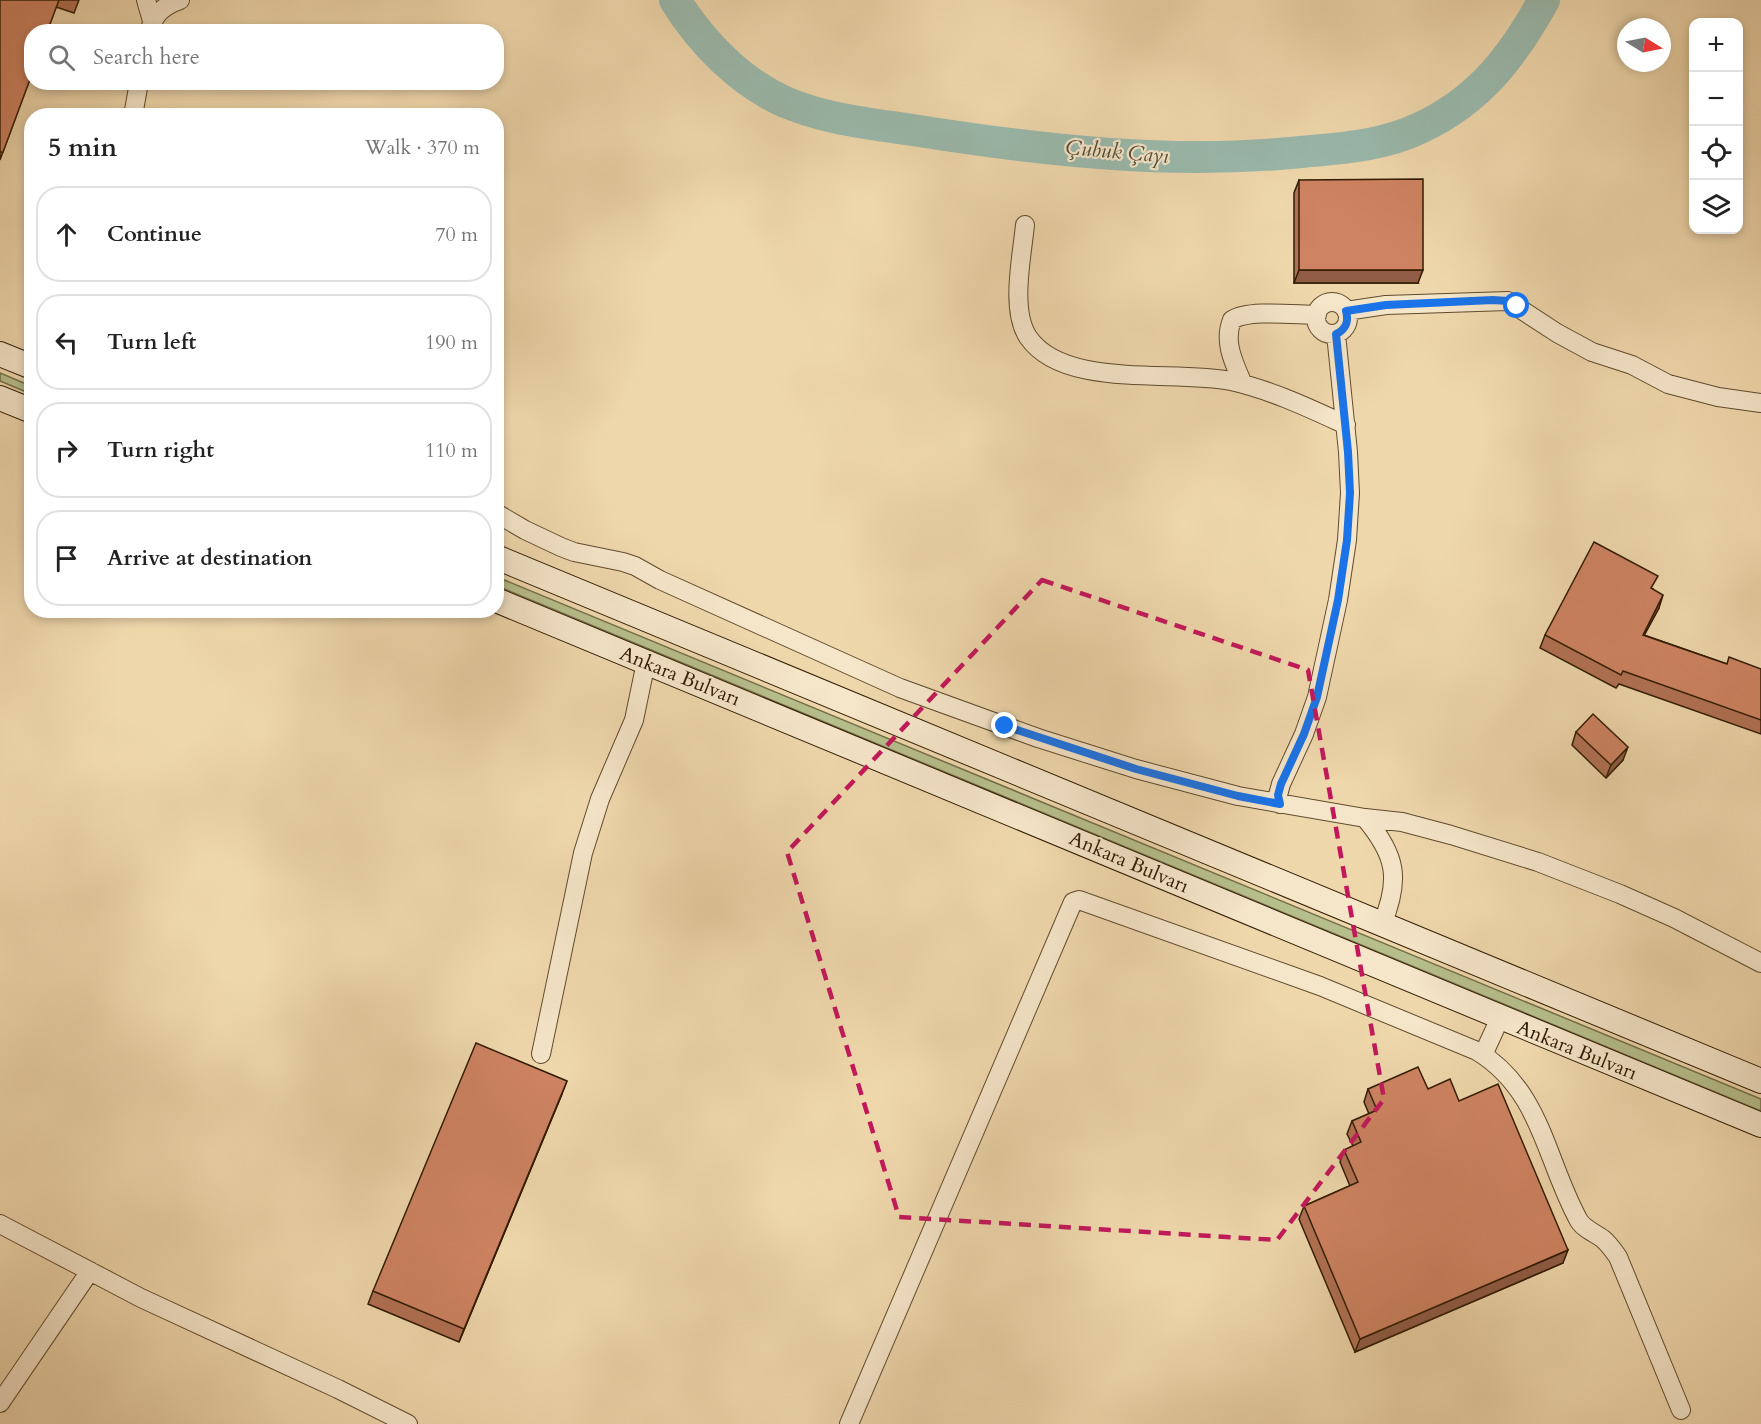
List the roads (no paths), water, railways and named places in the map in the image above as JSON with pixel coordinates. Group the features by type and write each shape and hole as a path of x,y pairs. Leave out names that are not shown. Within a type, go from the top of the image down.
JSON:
{"main road":[{"path":"0,354 24,364"},
{"path":"0,398 24,408"},
{"name":"Ankara Bulvarı","path":"504,561 1761,1081"},
{"name":"Ankara Bulvarı","path":"504,603 1077,839 1500,1018 1761,1125"}],"street":[{"path":"146,0 151,24"},
{"path":"152,24 160,10 180,0"},
{"path":"134,108 138,90"},
{"path":"1025,225 1019,309 1027,336 1038,349 1062,364 1094,371 1228,380 1315,411 1346,425"},
{"path":"1346,311 1386,305 1508,301 1574,343 1592,352 1632,365 1668,384 1718,398 1761,403"},
{"path":"1335,303 1346,311 1347,325 1336,334 1322,331 1318,326 1317,315 1322,306 1335,303"},
{"path":"1243,384 1228,344 1232,320 1251,314 1317,315"},
{"path":"1280,804 1278,795 1281,784 1304,734 1317,697 1338,600 1347,540 1350,493 1346,425 1336,334"},
{"path":"504,518 525,530 574,552 635,566 669,585 900,688 947,706 1136,769 1238,796 1365,818 1402,822 1451,835 1570,874 1674,918 1761,963"},
{"path":"541,1054 582,853 600,799 634,720 646,662"},
{"path":"1365,818 1379,835 1392,861 1393,887 1382,924"},
{"path":"849,1424 1073,902 1079,900 1320,986 1483,1055 1504,1072 1525,1096 1579,1222 1611,1246 1618,1257 1681,1410"},
{"path":"1483,1055 1500,1018"},
{"path":"0,1224 141,1298 408,1424"},
{"path":"0,1403 90,1271"}],"waterway":[{"name":"Çubuk Çayı","path":"675,0 709,45 752,84 785,102 817,113 1014,145 1110,154 1205,157 1253,156 1347,147 1391,139 1420,128 1460,104 1493,74 1520,40 1544,0"}]}
